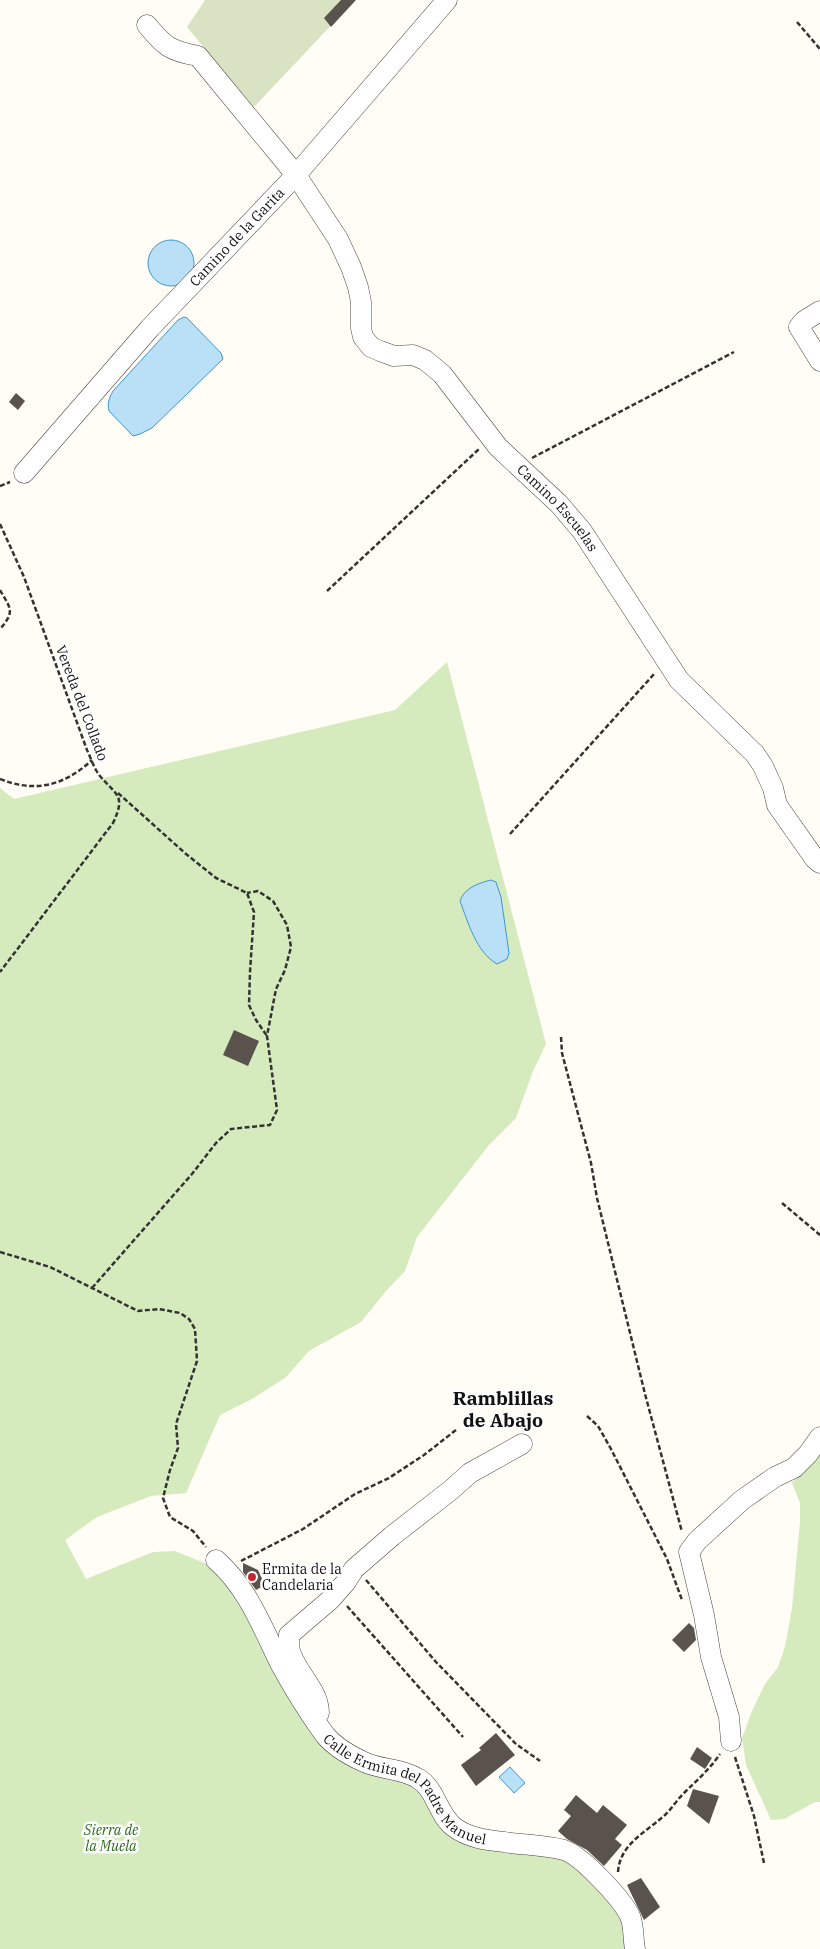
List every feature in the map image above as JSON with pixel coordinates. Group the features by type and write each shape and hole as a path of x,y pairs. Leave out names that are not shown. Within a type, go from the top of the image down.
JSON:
{"street":[{"name":"Camino de la Garita","path":"24,473 150,328 296,175 447,0"},
{"name":"Camino Escuelas","path":"147,25 162,44 179,53 198,56 296,175 338,239 351,267 361,302 363,337 371,346 380,351 394,356 413,355 425,360 442,374 491,438 559,504 582,531 678,680 755,754 773,788 777,805 814,859 820,863"},
{"path":"820,310 799,327 820,362"},
{"path":"731,1741 729,1717 711,1658 704,1615 697,1594 689,1552 697,1541 742,1500 775,1477 794,1468 808,1454 820,1437"},
{"path":"319,1725 319,1707 309,1683 296,1663 290,1648 289,1635 336,1593 354,1569 392,1536 470,1473 522,1444"},
{"name":"Calle Ermita del Padre Manuel","path":"222,1565 242,1589 305,1706 327,1737 341,1750 362,1762 393,1769 418,1778 427,1786 441,1813 453,1827 466,1835 563,1850 575,1854 608,1886 630,1916 635,1949"}],"path":[{"path":"797,22 820,49"},
{"path":"523,471 530,460 537,455 734,352"},
{"path":"327,591 491,438"},
{"name":"Vereda del Collado","path":"0,524 24,577 98,774 186,854 216,878 247,893 258,891 273,901 287,925 292,947 285,970 276,989 267,1036"},
{"path":"0,590 10,606 10,615 0,629"},
{"path":"510,834 666,661"},
{"path":"0,779 32,787 48,785 73,776 92,760"},
{"path":"0,972 112,823 120,804 117,792"},
{"path":"92,1288 192,1174 216,1143 231,1129 270,1125 276,1110 267,1036 249,1005 254,912 247,893"},
{"path":"560,1037 562,1053 591,1163 597,1198 645,1394 676,1512 689,1552"},
{"path":"782,1203 820,1235"},
{"path":"0,1252 50,1266 138,1311 159,1309 180,1313 196,1329 197,1361 176,1424 178,1448 163,1498 170,1517 194,1531 222,1565 303,1529 354,1494 389,1478 424,1455 456,1430"},
{"path":"587,1416 598,1426 611,1449 667,1559 679,1597 684,1603 692,1602 697,1594"},
{"path":"354,1569 377,1592 442,1668 516,1744 540,1762"},
{"path":"336,1593 463,1737"},
{"path":"618,1872 618,1864 627,1845 667,1813 682,1794 700,1780 731,1741 754,1816 764,1863"}],"green space":[{"path":"205,0 355,0 253,108 187,27"},
{"name":"Sierra de la Muela","path":"447,662 546,1044 533,1071 516,1118 489,1145 417,1237 405,1271 361,1322 309,1351 285,1378 250,1400 220,1415 186,1493 151,1496 97,1517 65,1540 86,1579 153,1552 175,1551 214,1567 235,1591 304,1718 418,1786 437,1822 573,1859 622,1918 629,1949 0,1949 0,788 14,799 395,710"},
{"path":"820,1453 820,1802 815,1802 784,1819 771,1820 746,1765 742,1738 752,1711 765,1684 778,1667 785,1647 792,1608 800,1522 800,1503 792,1483"}],"water":[{"path":"166,240 176,240 190,250 194,263 190,276 184,282 176,286 166,286 152,276 148,268 148,258 158,244"},
{"path":"184,317 221,353 223,359 152,428 133,436 109,411 108,403 110,396 178,320"},
{"path":"491,880 496,882 501,897 509,953 507,959 497,964 483,952 478,944 460,901 468,889"},
{"path":"510,1767 525,1783 514,1793 499,1777"}],"building":[{"path":"341,0 356,0 331,27 324,18"},
{"path":"16,393 25,401 18,410 9,402"},
{"path":"234,1030 259,1041 248,1066 223,1055"},
{"name":"Ermita de la Candelaria","path":"243,1563 258,1570 265,1585 256,1590 243,1572"},
{"path":"689,1623 694,1628 696,1640 684,1652 672,1640"},
{"path":"496,1733 515,1755 476,1786 461,1765 481,1750 479,1748"},
{"path":"697,1747 712,1758 705,1769 690,1759"},
{"path":"693,1789 719,1796 709,1824 687,1806"},
{"path":"576,1795 597,1813 603,1805 627,1825 615,1839 622,1845 604,1866 587,1850 567,1839 558,1831 571,1816 564,1810"},
{"path":"641,1878 660,1907 644,1920 627,1885"}],"place":[{"name":"Ermita de la Candelaria","path":"252,1577"}],"district":[{"name":"Ramblillas de Abajo","path":"503,1409"}]}
